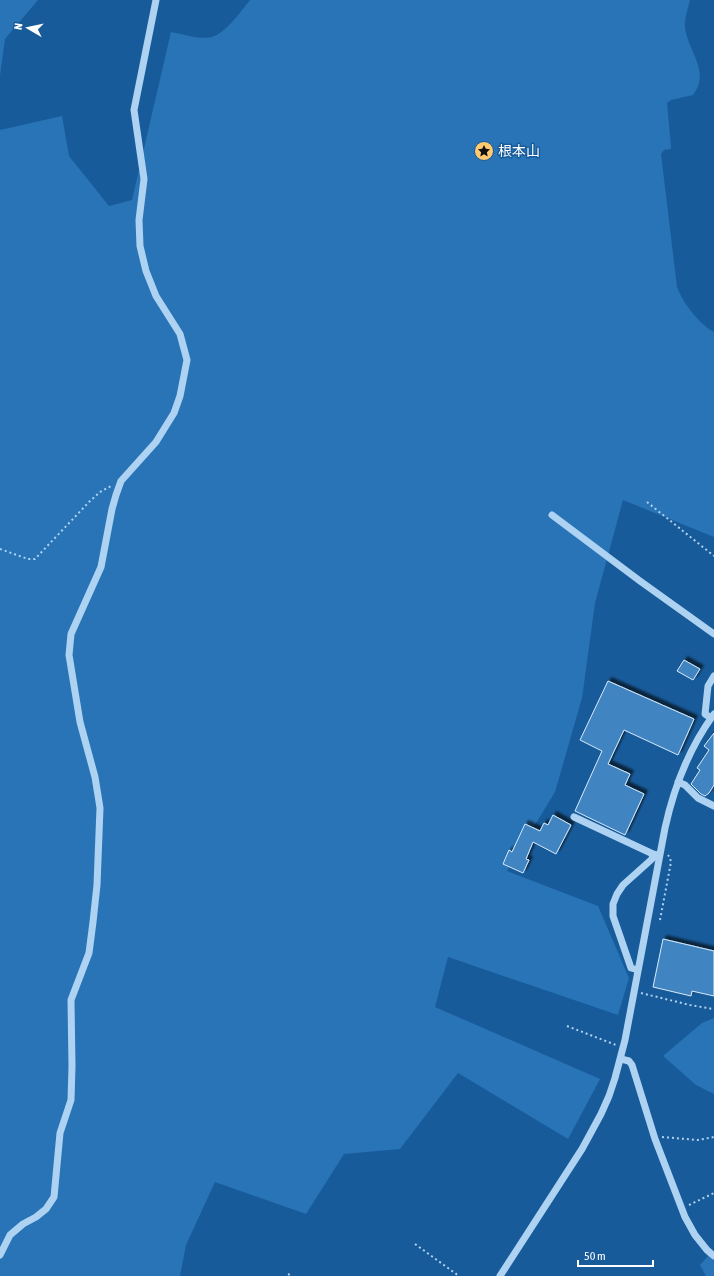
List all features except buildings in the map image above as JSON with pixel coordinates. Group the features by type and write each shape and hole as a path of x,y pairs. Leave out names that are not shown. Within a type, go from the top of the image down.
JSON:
{"street":[{"path":"0,1255 10,1235 23,1224 36,1217 46,1209 54,1197 60,1133 71,1100 72,1066 70,1000 89,953 97,885 100,808 95,777 80,722 69,655 71,634 101,567 112,509 121,481 156,442 174,413 180,396 187,360 180,334 156,296 146,271 140,246 140,220 144,179 134,110 156,0"},
{"path":"552,515 714,634"},
{"path":"500,1276 592,1132 609,1096 621,1059 658,854 668,813 678,782 695,744 712,716 705,714 708,686 714,676"},
{"path":"678,782 685,785 698,798 714,806"},
{"path":"574,817 658,854"},
{"path":"638,970 632,968 612,916 613,904 623,885 658,854"},
{"path":"621,1059 629,1061 632,1065 655,1139 682,1208 695,1235 704,1247 714,1256"}],"path":[{"path":"0,549 28,559 35,559 100,492 121,481"},
{"path":"648,502 714,556"},
{"path":"658,854 669,856 671,860 660,920"},
{"path":"634,992 713,1009"},
{"path":"567,1026 601,1041 623,1047"},
{"path":"655,1139 660,1137 698,1140 714,1137"},
{"path":"682,1208 714,1193"},
{"path":"415,1244 459,1276"},
{"path":"288,1274 292,1276"}],"shaded area":[{"path":"0,0 38,0 5,39 0,76"},
{"path":"250,0 690,0 685,28 697,62 700,78 693,95 671,100 667,103 671,149 664,150 661,154 677,287 683,300 692,312 703,324 714,332 714,537 623,500 595,603 582,698 555,792 507,871 598,906 629,978 618,1015 448,957 435,1007 600,1079 568,1139 458,1073 400,1149 344,1154 306,1214 215,1182 186,1245 180,1276 0,1276 0,130 62,116 69,156 109,206 132,200 171,32 207,38 217,35 228,26"},
{"path":"714,1018 714,1094 696,1085 663,1056 702,1023"},
{"path":"708,1256 714,1261 714,1276 706,1276 700,1265"}],"place":[{"name":"根本山","path":"484,151"}]}
